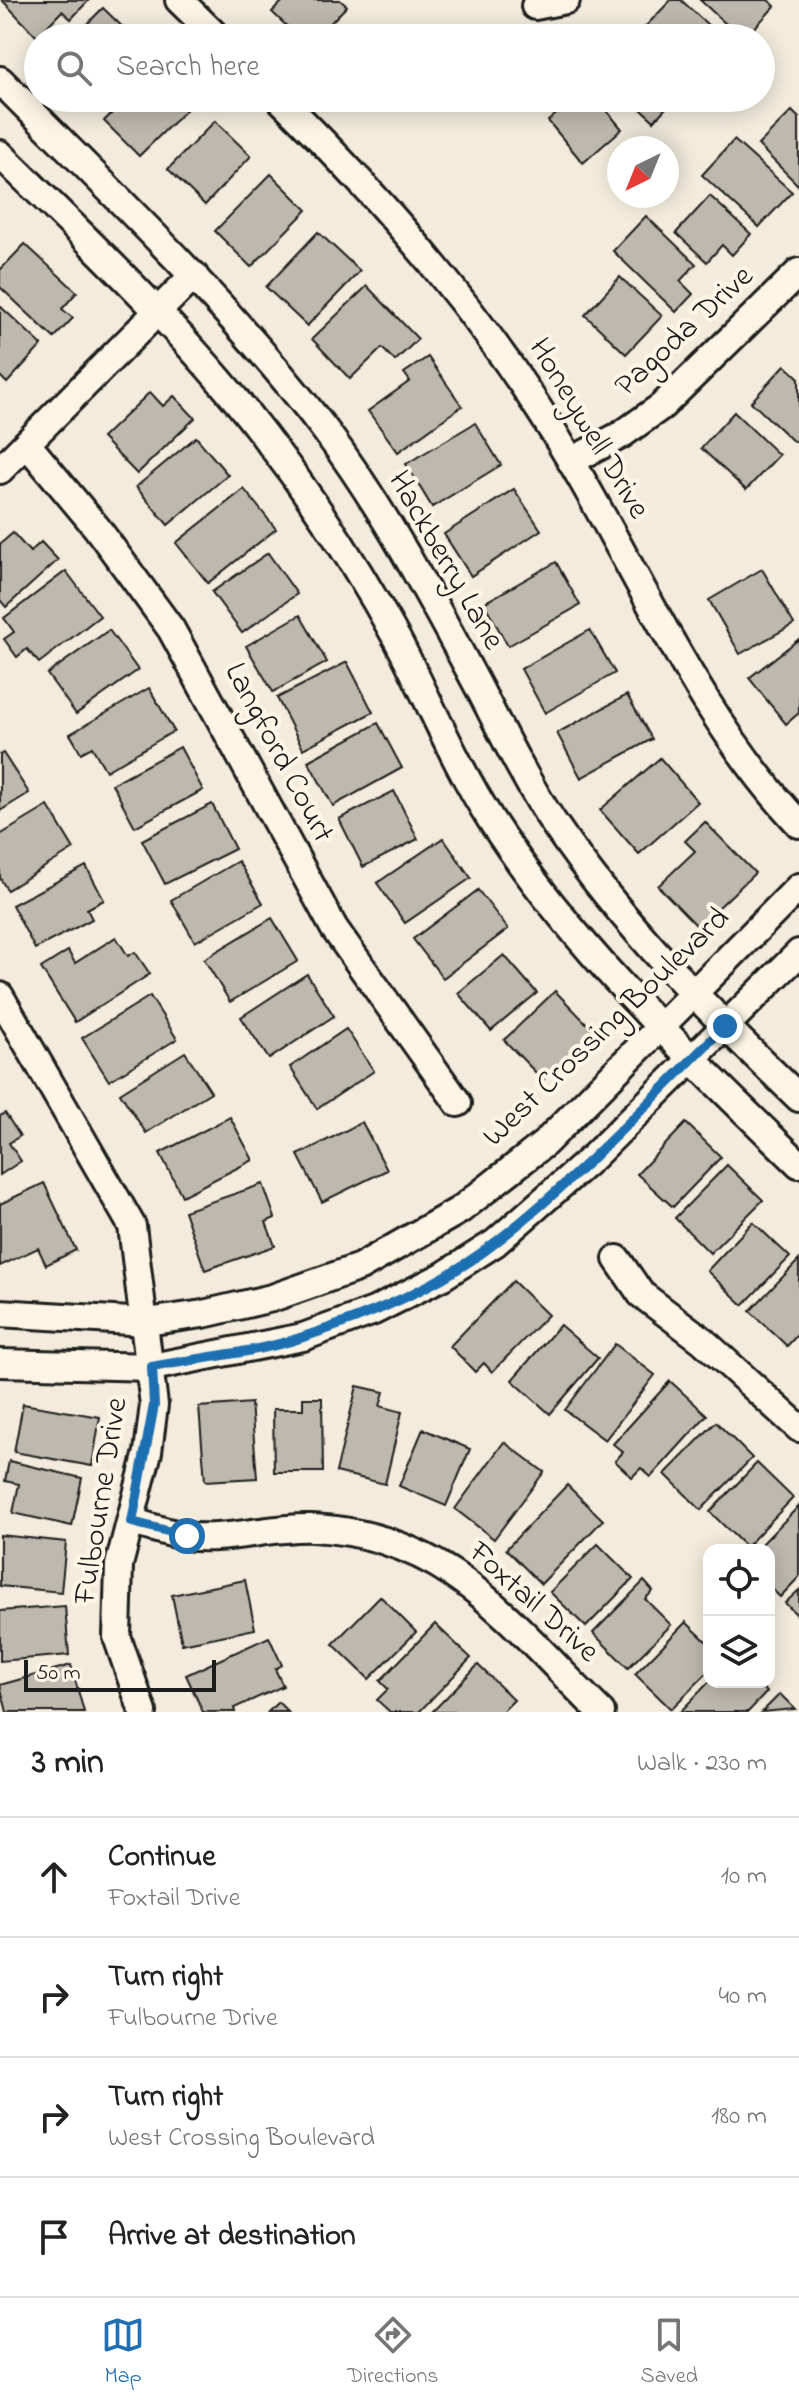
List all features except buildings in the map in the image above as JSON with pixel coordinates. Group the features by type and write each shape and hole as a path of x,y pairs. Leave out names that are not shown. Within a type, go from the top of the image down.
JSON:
{"street":[{"path":"179,0 204,24"},
{"path":"535,6 566,0"},
{"name":"Hackberry Lane","path":"0,80 24,104"},
{"name":"Hackberry Lane","path":"32,112 194,275 325,430 400,544 553,823 596,882 693,993 799,1098"},
{"name":"Honeywell Drive","path":"293,112 362,179 443,274 507,357 571,461 723,731 799,824"},
{"path":"0,154 158,311 263,432 332,530 396,638 490,819 571,930 691,1060 799,1164"},
{"name":"Pagoda Drive","path":"571,461 621,435 662,406 799,272"},
{"path":"0,470 194,275"},
{"name":"Langford Court","path":"27,444 97,528 171,629 334,928 458,1103"},
{"name":"West Crossing Boulevard","path":"0,1313 146,1322 272,1298 360,1267 460,1210 545,1143 799,887"},
{"path":"0,1363 152,1367 303,1337 374,1311 443,1276 495,1243 593,1157 799,953"},
{"name":"Fulbourne Drive","path":"0,996 132,1226 152,1367 154,1405 132,1522 119,1565 117,1637 143,1712"},
{"path":"617,1259 641,1294 702,1340 799,1428"},
{"name":"Foxtail Drive","path":"132,1522 187,1536 311,1528 375,1536 427,1555 473,1586 601,1712"}],"route":[{"path":"187,1536 132,1522 148,1452 154,1405 152,1367 303,1337 374,1311 443,1276 495,1243 593,1157 725,1026"}]}
